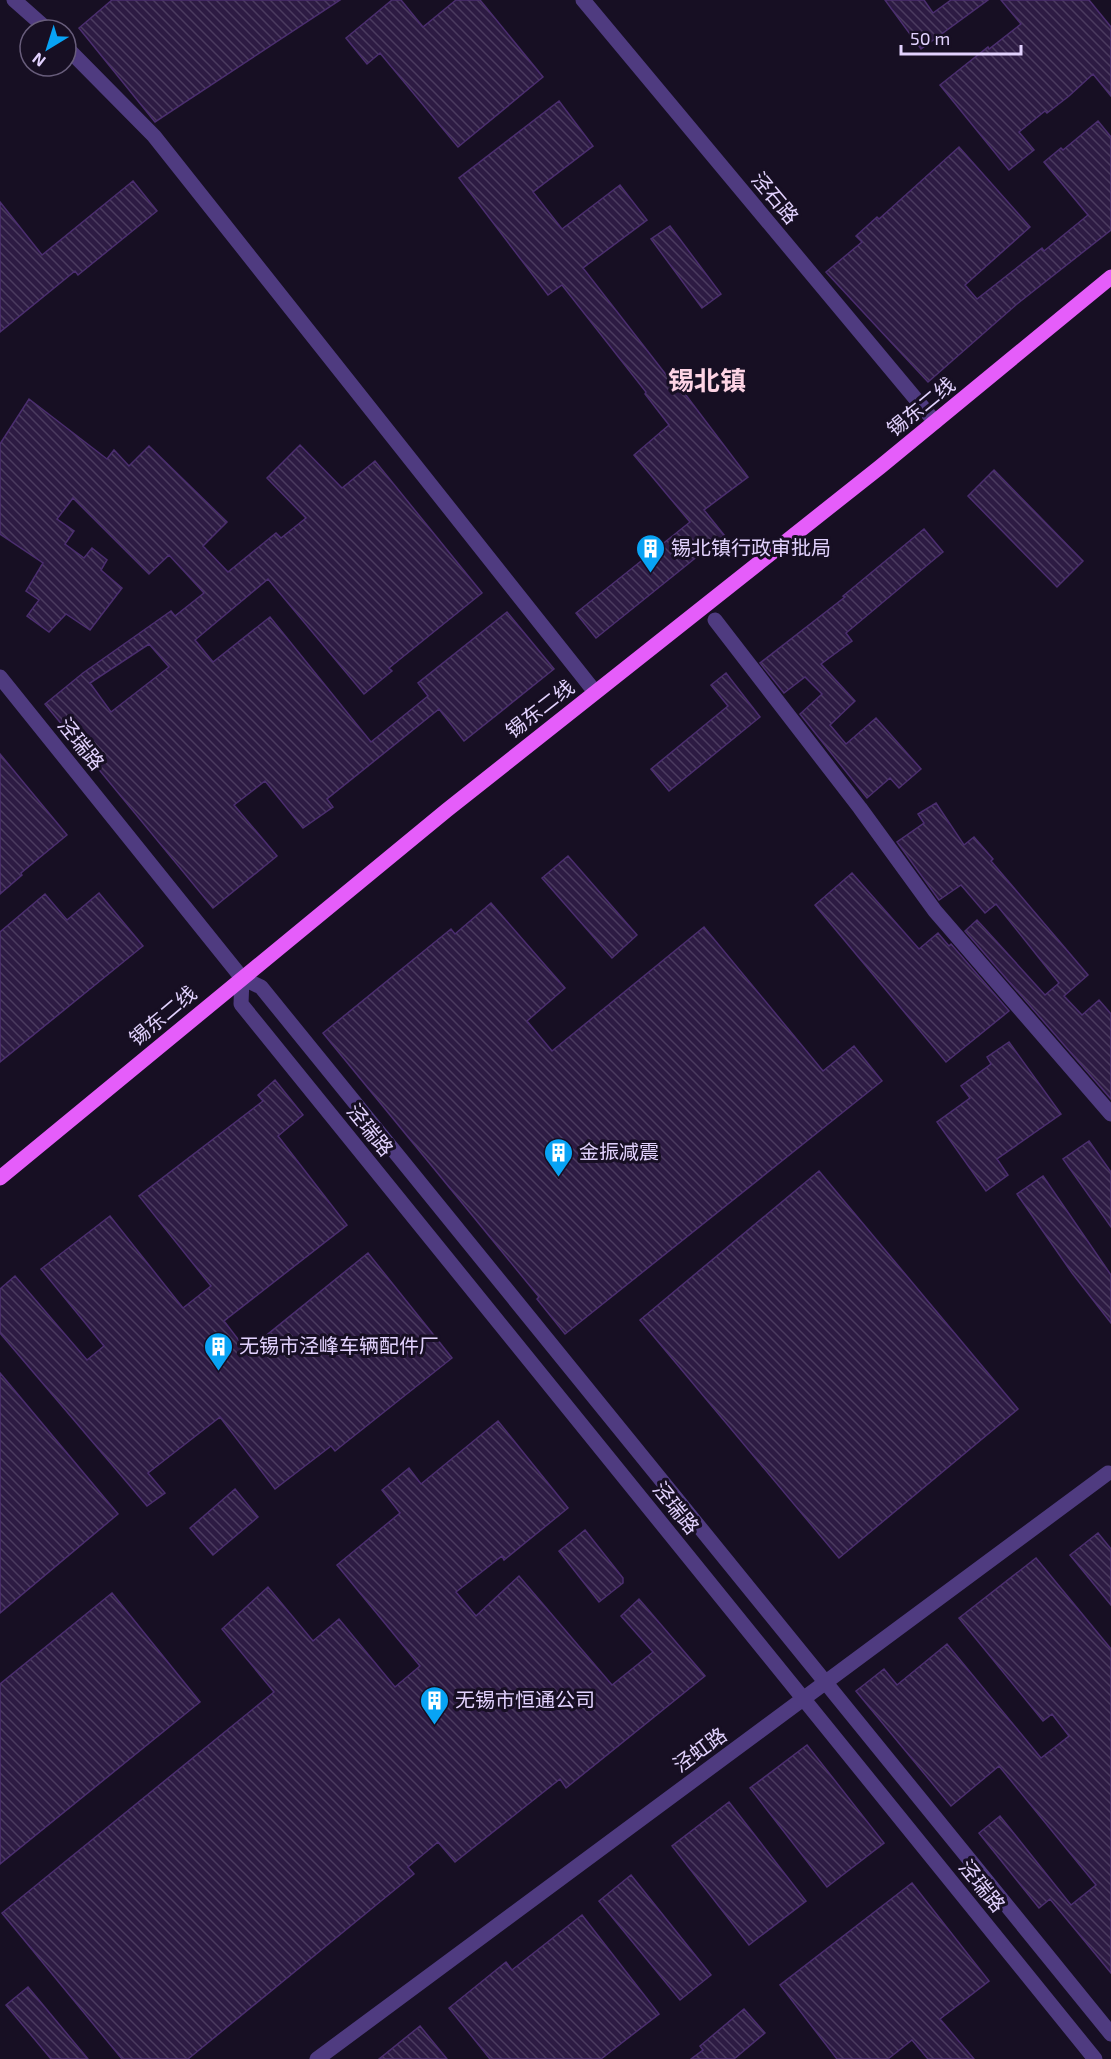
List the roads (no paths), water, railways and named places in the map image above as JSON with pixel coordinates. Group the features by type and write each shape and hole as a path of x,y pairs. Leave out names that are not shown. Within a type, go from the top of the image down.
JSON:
{"main road":[{"name":"锡东二线","path":"0,1178 447,810 935,422 1111,277"}],"street":[{"path":"14,0 34,18"},
{"name":"泾石路","path":"583,0 935,422"},
{"path":"78,58 154,136 595,692"},
{"path":"715,620 860,808 934,911 1111,1114"},
{"name":"泾瑞路","path":"0,677 242,978 261,987 1111,2034"},
{"name":"泾瑞路","path":"242,978 241,1004 1095,2059"},
{"name":"泾虹路","path":"317,2059 1108,1473"}],"place":[{"name":"锡北镇行政审批局","path":"650,574"},
{"name":"金振减震","path":"558,1178"},
{"name":"无锡市泾峰车辆配件厂","path":"218,1372"},
{"name":"无锡市恒通公司","path":"434,1726"}],"district":[{"name":"锡北镇","path":"707,381"}]}
